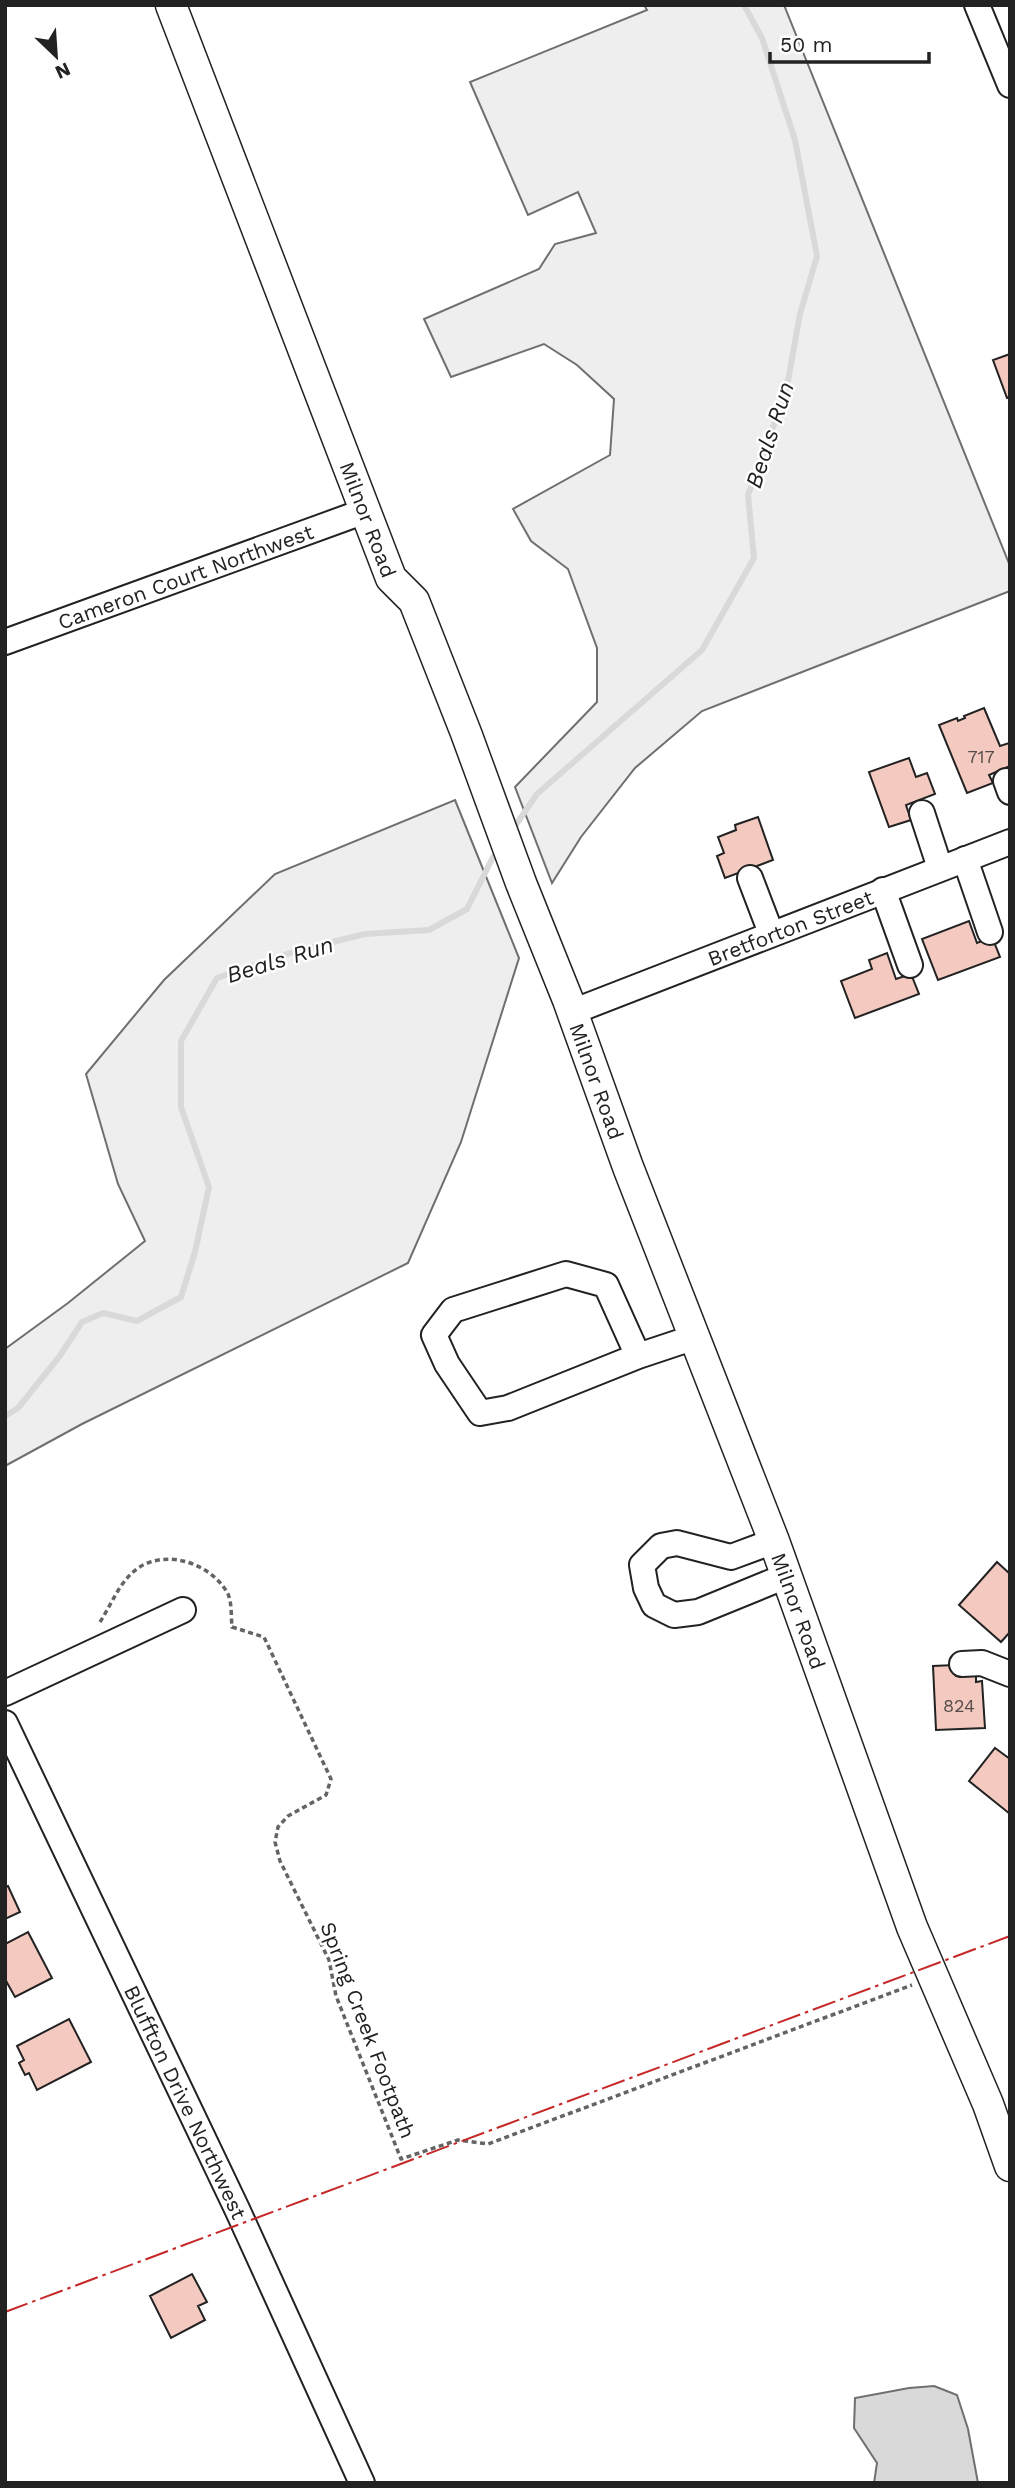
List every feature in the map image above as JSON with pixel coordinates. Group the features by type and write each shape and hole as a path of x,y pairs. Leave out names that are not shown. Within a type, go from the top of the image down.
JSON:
{"main road":[{"name":"Milnor Road","path":"171,5 391,578 414,601 466,733 628,1167 774,1541 904,1905 988,2104 1010,2166"}],"street":[{"path":"977,5 1009,83"},
{"name":"Cameron Court Northwest","path":"5,642 365,510"},
{"path":"922,813 940,868"},
{"name":"Bretforton Street","path":"572,1012 1010,842"},
{"path":"965,859 990,932"},
{"path":"750,878 771,933"},
{"path":"883,890 910,965"},
{"path":"638,1356 606,1285 566,1274 453,1310 434,1335 447,1364 480,1413 508,1408 695,1336"},
{"path":"774,1541 731,1558 677,1543 661,1546 642,1565 646,1588 654,1605 674,1615 698,1612 786,1576"},
{"path":"5,1693 183,1610"},
{"path":"962,1664 982,1663 1010,1674"},
{"name":"Bluffton Drive Northwest","path":"5,1723 237,2209 362,2483"}],"path":[{"name":"Spring Creek Footpath","path":"93,1627 101,1621 122,1583 143,1565 165,1559 186,1562 214,1574 230,1597 232,1627 264,1637 331,1780 326,1795 288,1816 278,1828 275,1842 280,1861 329,1959 336,1996 401,2159 458,2140 488,2144 913,1985"}],"shaded area":[{"path":"644,5 784,5 1010,566 1010,591 702,711 635,768 581,837 552,883 515,787 597,702 597,648 568,569 531,541 513,509 610,455 614,399 577,365 544,344 451,377 424,319 539,269 555,244 596,233 578,192 528,215 470,82 647,10"},
{"path":"455,800 519,958 461,1142 408,1263 82,1424 5,1466 5,1349 145,1241 118,1184 86,1074 164,980 275,874"},
{"path":"934,2386 957,2395 968,2429 978,2483 874,2483 877,2463 854,2428 855,2398"}],"building":[{"path":"1010,354 1010,397 1007,398 993,360"},
{"path":"984,708 1000,746 1009,743 1010,766 989,775 993,783 967,793 939,725 957,718 958,721"},
{"path":"909,758 916,777 927,773 935,794 906,805 911,820 889,827 869,772"},
{"path":"758,817 773,860 725,878 717,856 724,853 718,837 736,830 735,825"},
{"path":"969,921 977,943 992,937 1000,957 938,980 922,939"},
{"path":"887,953 896,979 911,974 919,994 855,1018 841,981 872,969 869,960"},
{"path":"997,1562 1010,1574 1010,1632 1001,1642 959,1605"},
{"path":"955,1665 956,1676 976,1675 976,1682 982,1681 985,1728 936,1730 933,1666"},
{"path":"995,1748 1010,1759 1010,1814 969,1781"},
{"path":"8,1886 20,1912 5,1919 5,1887"},
{"path":"28,1932 52,1978 15,1997 5,1979 5,1944"},
{"path":"69,2019 91,2062 37,2090 29,2073 25,2075 19,2063 24,2060 17,2046"},
{"path":"192,2274 207,2302 198,2306 205,2320 171,2338 150,2296"}],"waterway":[{"name":"Beals Run","path":"515,826 537,794 702,650 754,558 748,495 786,392 800,314 817,256 795,140 762,38 744,5"},
{"name":"Beals Run","path":"5,1416 18,1408 59,1357 82,1322 103,1313 137,1321 181,1297 195,1252 209,1187 181,1107 181,1041 217,978 296,951 365,934 429,930 467,909 493,857"}],"power":[{"path":"5,2312 1010,1936"}]}
